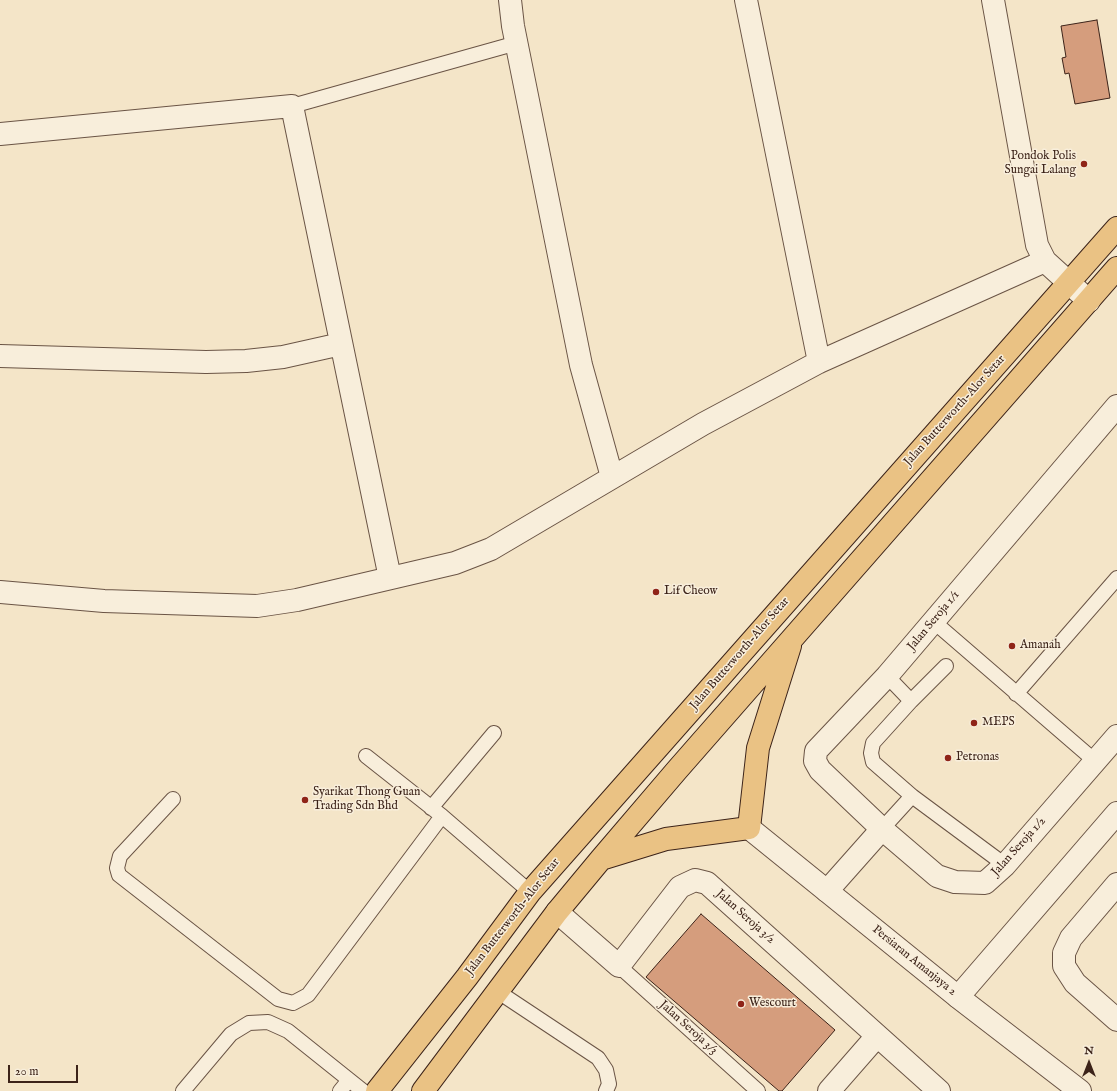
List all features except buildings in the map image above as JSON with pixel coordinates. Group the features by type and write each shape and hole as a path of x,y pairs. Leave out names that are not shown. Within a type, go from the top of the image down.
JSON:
{"main road":[{"name":"Jalan Butterworth-Alor Setar","path":"377,1091 467,977 530,892 1117,228"},
{"path":"423,1091 557,912 601,859 1117,268"},
{"path":"601,859 666,839 749,828 758,748 794,637"}],"street":[{"path":"510,0 512,26 517,43 581,365 612,477"},
{"path":"746,0 819,362"},
{"path":"993,0 1037,245 1045,261 1089,301"},
{"path":"0,134 292,106 390,578"},
{"path":"0,592 104,601 257,606 298,600 455,563 490,549 703,424 819,362 1045,261"},
{"path":"0,356 206,362 246,361 283,357 341,344"},
{"name":"Jalan Seroja 1/1","path":"882,829 820,770 815,761 816,751 887,676 932,621 1117,406"},
{"name":"Jalan Seroja 1/2","path":"882,829 937,876 955,882 985,883 1005,865 1117,736"},
{"path":"958,997 1117,812"},
{"name":"Persiaran Amanjaya 2","path":"749,828 958,997 1080,1091"},
{"path":"827,891 882,829"},
{"name":"Jalan Seroja 3/2","path":"619,966 680,887 695,880 708,883 940,1091"},
{"path":"1117,884 1072,938 1064,954 1064,966 1075,983 1117,1020"},
{"path":"557,912 619,966"},
{"path":"829,1091 877,1036"}],"lane":[{"path":"292,106 517,43"},
{"path":"1016,694 1117,578"},
{"path":"932,621 1095,761"},
{"path":"946,666 911,701 873,743 871,753 873,762 912,796 1005,865"},
{"path":"887,676 911,701"},
{"path":"173,799 120,856 117,868 119,875 278,999 293,1003 308,996 436,812 494,733"},
{"path":"366,756 436,812 530,892"},
{"path":"882,829 912,796"},
{"name":"Jalan Seroja 3/3","path":"619,966 758,1091"},
{"path":"497,991 598,1058 606,1070 609,1084 606,1091"},
{"path":"183,1091 231,1034 249,1023 268,1022 288,1031 363,1091"},
{"path":"340,1091 349,1080"}],"place":[{"name":"Pondok Polis Sungai Lalang","path":"1084,164"},
{"name":"Lif Cheow","path":"656,592"},
{"name":"Amanah","path":"1012,646"},
{"name":"MEPS","path":"974,723"},
{"name":"Petronas","path":"948,758"},
{"name":"Syarikat Thong Guan Trading Sdn Bhd","path":"305,800"},
{"name":"Wescourt","path":"741,1004"}]}
